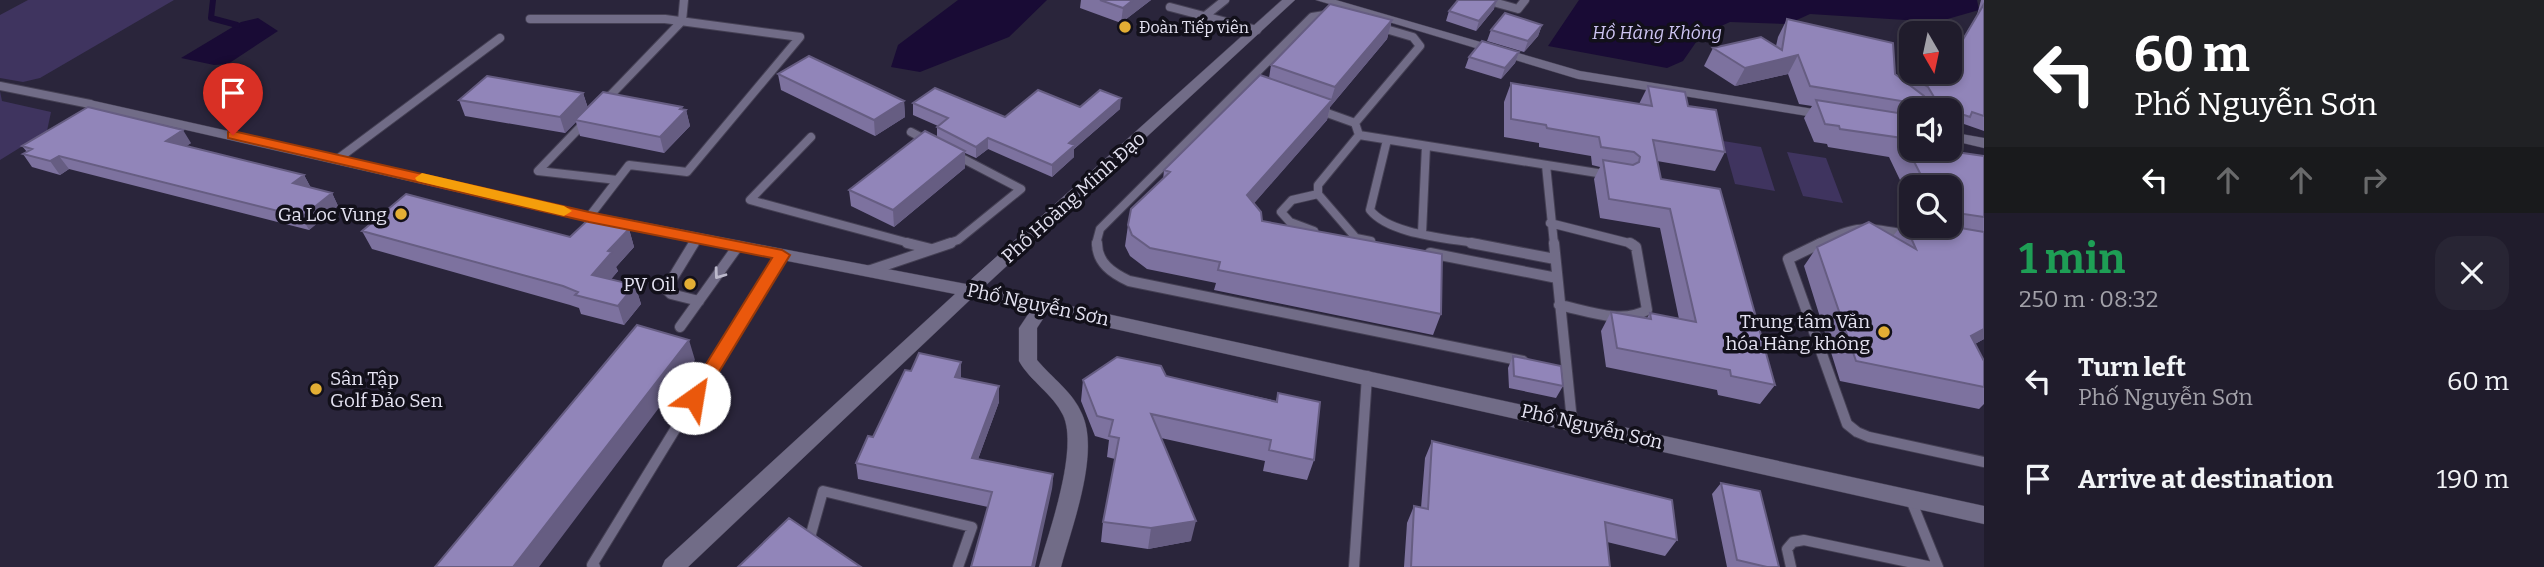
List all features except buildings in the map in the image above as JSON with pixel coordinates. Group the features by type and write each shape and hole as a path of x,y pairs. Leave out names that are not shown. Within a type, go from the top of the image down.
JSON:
{"street":[{"name":"Phố Hoàng Minh Đạo","path":"673,567 971,289 1289,0"},
{"path":"1322,0 1578,75 1847,118"},
{"name":"Phố Nguyễn Sơn","path":"90,104 339,158 589,217 1044,304 1984,515"},
{"path":"1962,138 1984,143"},
{"path":"1044,304 1028,328 1028,361 1065,402 1074,416 1077,432 1075,468 1051,567"}],"lane":[{"path":"602,105 682,21 684,0"},
{"path":"1205,16 1225,0"},
{"path":"1486,0 1518,9 1525,0"},
{"path":"1170,6 1256,30"},
{"path":"1355,123 1420,46 1413,37 1338,15 1312,17 1100,229 1095,241 1097,254 1103,265 1113,274 1129,281 1539,365"},
{"path":"530,19 665,19 800,37 687,172 629,165 589,217"},
{"path":"339,158 500,38"},
{"path":"1247,84 1259,89"},
{"path":"0,86 90,104"},
{"path":"1307,106 1355,123"},
{"path":"593,114 538,171 617,180"},
{"path":"1355,123 1359,135"},
{"path":"911,132 936,145"},
{"path":"1359,135 1624,177"},
{"path":"1356,238 1318,194 1318,185 1359,135"},
{"path":"811,137 750,200 932,249"},
{"path":"1387,140 1370,210 1378,220 1392,227 1555,259"},
{"path":"1422,233 1426,146"},
{"path":"867,271 958,240 1021,189 948,151"},
{"path":"1546,165 1572,421"},
{"path":"1318,194 1292,200 1286,203 1281,212 1290,222 1305,229 1331,234"},
{"path":"1550,223 1632,243 1636,247 1647,310 1641,316 1629,317 1559,305"},
{"path":"1899,233 1864,227 1850,228 1788,259 1844,420 1850,428 1866,436 1984,462"},
{"path":"1343,236 1383,243"},
{"path":"697,238 666,289 671,294 699,301"},
{"path":"680,327 738,246"},
{"path":"1423,251 1556,278"},
{"path":"595,567 592,565 782,255"},
{"path":"1553,368 1566,370"},
{"path":"1354,567 1367,376"},
{"path":"822,547 809,541 824,491 972,527 958,567"},
{"path":"1911,500 1935,567"},
{"path":"1791,567 1787,549 1793,542 1804,540 1935,567"}],"shaded area":[{"path":"28,0 174,0 40,78 23,82 0,78 0,15"},
{"path":"0,91 2,101 51,112 47,131 0,160"},
{"path":"1723,141 1761,147 1775,191 1735,184"},
{"path":"1787,152 1826,158 1843,203 1803,196"}],"water":[{"path":"958,0 1047,0 1009,37 920,72 891,67 898,45"},
{"name":"Hồ Hàng Không","path":"1579,0 1977,0 1979,10 1940,21 1810,14 1788,24 1730,22 1701,35 1683,61 1667,68 1548,46"},
{"path":"258,18 278,31 228,64 214,65 181,58 241,22"}],"waterway":[{"path":"213,0 211,18 237,25"}],"slow traffic":[{"path":"422,178 564,211"}],"place":[{"name":"Đoàn Tiếp viên","path":"1125,27"},
{"name":"Ga Loc Vung","path":"401,214"},
{"name":"PV Oil","path":"690,284"},
{"name":"Trung tâm Văn hóa Hàng không","path":"1884,332"},
{"name":"Sân Tập Golf Đảo Sen","path":"316,389"}],"route":[{"path":"233,135 589,217 782,255 694,398"}]}
